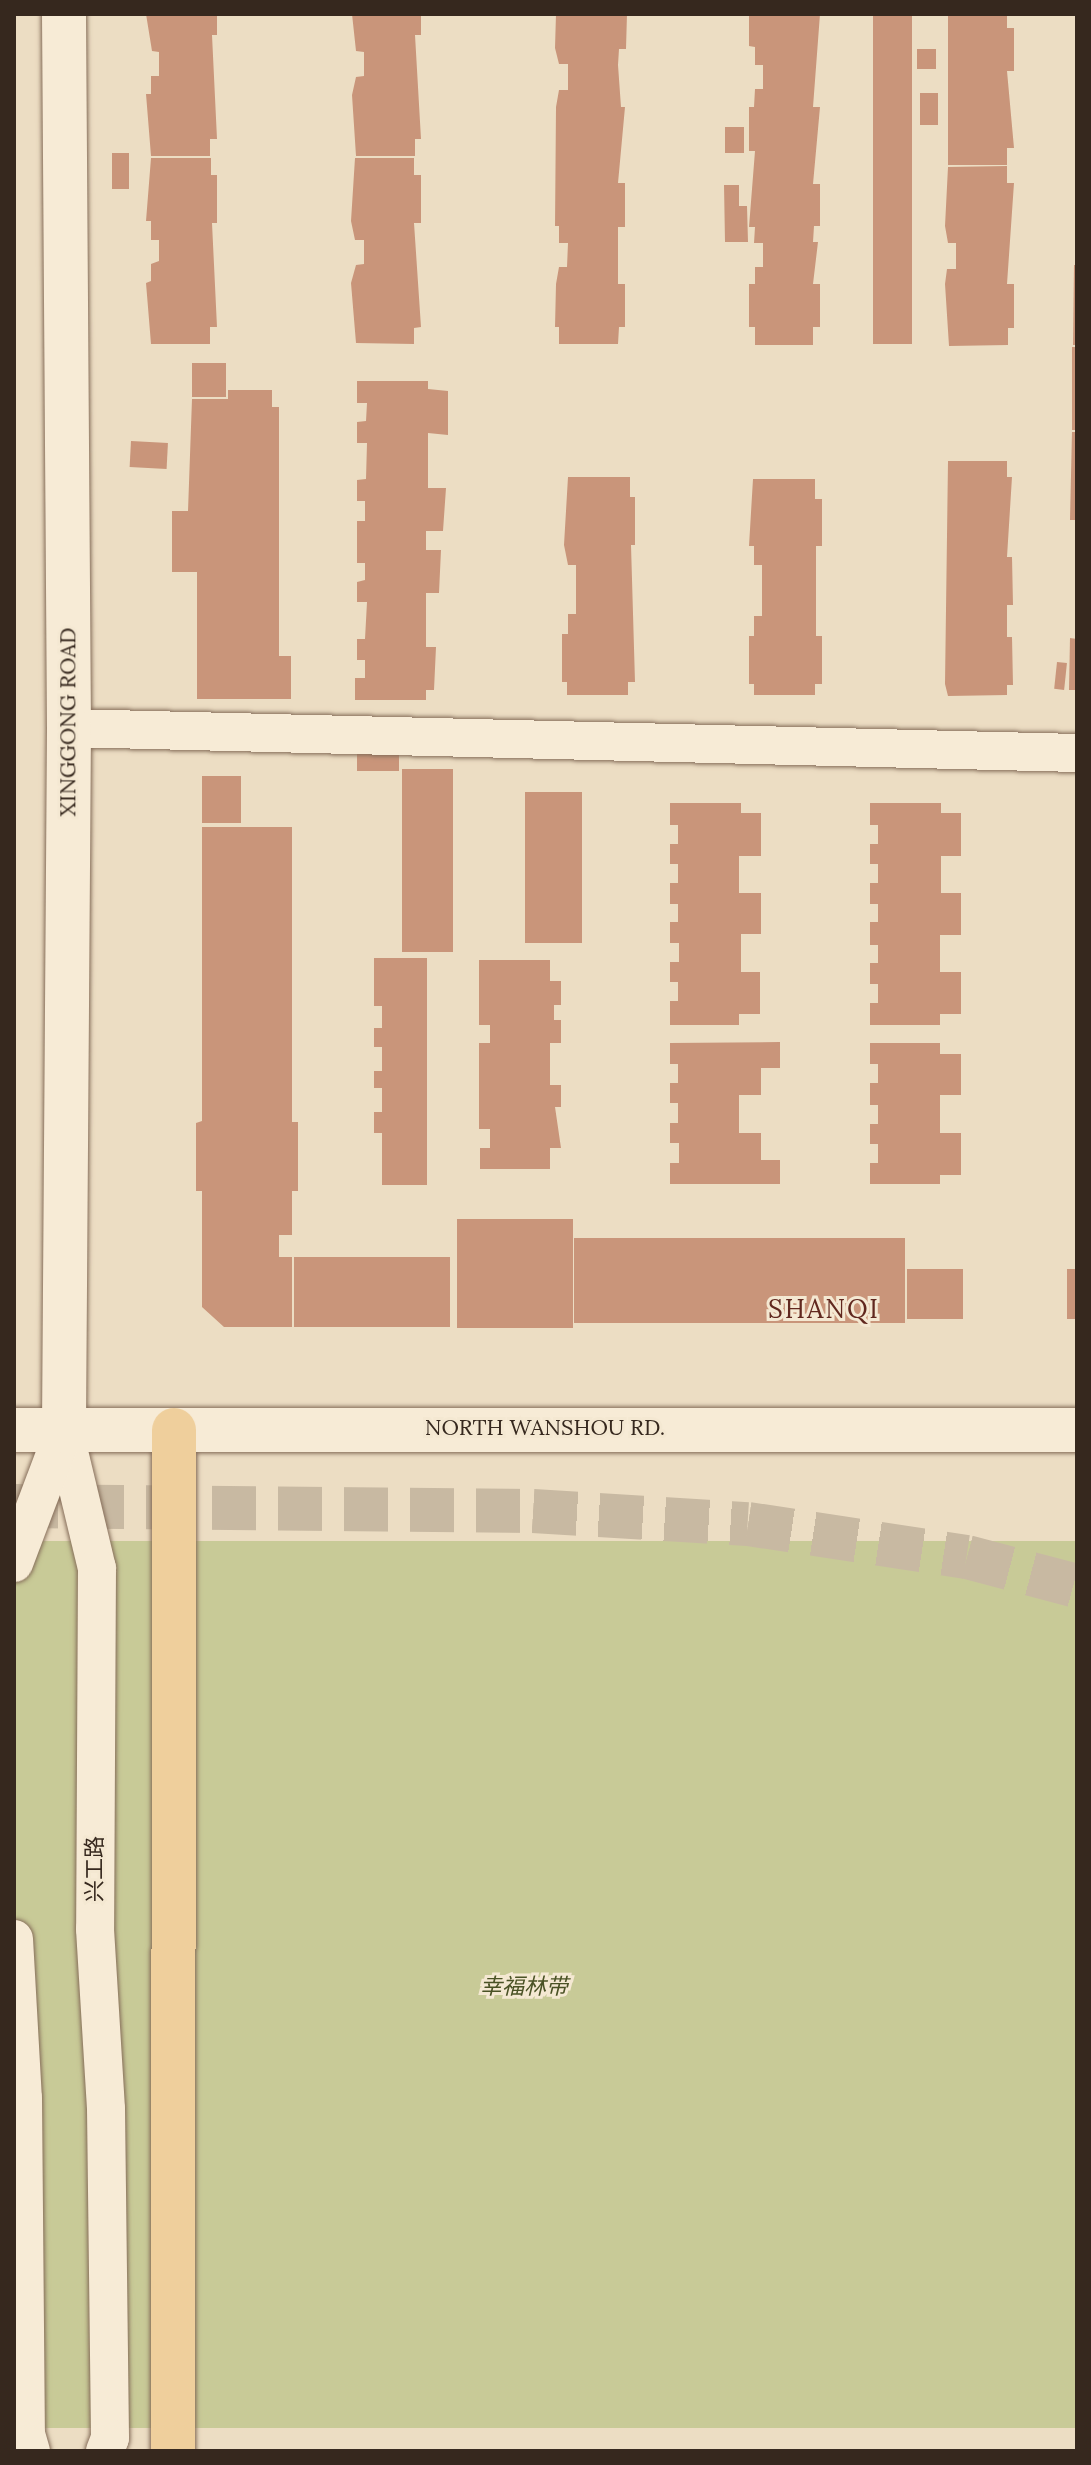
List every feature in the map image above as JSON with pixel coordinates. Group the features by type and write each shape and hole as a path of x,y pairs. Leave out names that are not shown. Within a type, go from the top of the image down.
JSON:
{"main road":[{"path":"173,2451 174,1430"}],"street":[{"name":"XINGGONG ROAD","path":"64,14 69,728 64,1431"},
{"path":"69,728 1077,753"},
{"name":"NORTH WANSHOU RD.","path":"14,1430 1077,1430"},
{"path":"14,1563 64,1431"},
{"name":"兴工路","path":"64,1431 97,1568 95,1929 106,2109 110,2438 105,2451"},
{"path":"14,1939 23,2098 26,2434 31,2451"}],"green space":[{"name":"幸福林带","path":"14,1541 1077,1541 1077,2428 14,2428"}],"building":[{"path":"146,14 217,14 217,35 212,35 217,139 210,139 210,156 151,156 146,94 151,94 151,76 159,76 159,52 152,51"},
{"path":"352,14 421,14 421,35 415,35 421,139 415,139 415,156 356,156 352,95 356,77 364,76 364,52 356,51"},
{"path":"556,14 627,14 626,49 619,49 618,65 621,107 625,107 618,183 625,183 625,227 618,227 618,284 625,284 625,327 619,327 618,344 559,344 559,327 555,327 556,284 559,267 567,267 568,243 559,243 559,226 555,226 556,107 559,90 568,90 568,64 559,64 555,48"},
{"path":"749,14 820,14 813,107 820,107 813,184 820,184 820,226 814,226 813,242 818,242 813,284 820,284 820,327 813,327 813,345 755,345 755,327 749,327 749,284 755,284 755,267 763,267 763,243 754,243 755,227 749,227 755,151 749,151 749,107 754,107 755,89 763,89 763,65 755,65 755,47 749,46"},
{"path":"873,14 912,14 912,344 873,344"},
{"path":"948,14 1007,14 1007,28 1014,28 1014,71 1007,71 1014,148 1007,148 1007,165 948,165"},
{"path":"917,49 936,49 936,69 917,69"},
{"path":"920,93 938,93 938,125 920,125"},
{"path":"725,127 744,127 744,153 725,153"},
{"path":"112,153 129,153 129,189 112,189"},
{"path":"151,158 211,158 211,175 217,175 217,223 212,223 217,327 210,327 210,344 151,344 146,283 151,281 151,264 159,261 159,240 151,240 151,221 146,221"},
{"path":"355,158 414,158 414,175 421,175 421,223 414,223 421,327 414,328 414,344 356,343 351,283 356,265 364,264 364,240 355,240 351,221"},
{"path":"1007,166 1007,183 1014,183 1007,284 1014,284 1014,328 1008,328 1008,345 949,346 945,284 947,269 956,269 956,243 948,243 945,226 948,167"},
{"path":"724,185 739,185 739,206 747,206 748,242 725,242"},
{"path":"1074,265 1077,265 1077,345 1073,345"},
{"path":"1072,347 1077,347 1077,430 1072,430"},
{"path":"192,363 226,363 226,397 192,397"},
{"path":"357,381 428,381 428,389 448,391 448,435 428,433 428,488 446,488 443,531 426,531 426,550 441,550 439,593 426,593 426,647 436,647 434,690 426,690 426,700 355,700 355,678 365,678 365,660 357,660 357,639 365,639 367,602 357,602 357,582 365,580 365,563 357,563 357,521 365,521 365,501 357,501 357,480 366,479 367,443 357,443 357,422 366,421 367,403 357,403"},
{"path":"228,390 272,390 272,407 279,407 279,656 291,656 291,699 197,699 197,572 172,572 172,511 188,511 192,399 228,399"},
{"path":"1072,432 1077,432 1077,520 1070,520"},
{"path":"131,441 168,443 167,469 130,467"},
{"path":"948,461 1007,461 1007,477 1012,477 1007,557 1012,557 1013,605 1007,605 1007,637 1012,637 1013,685 1007,685 1007,695 948,696 945,684"},
{"path":"568,477 630,477 630,497 635,497 635,545 631,545 635,682 628,682 628,695 567,695 567,682 562,682 562,634 568,634 568,614 576,614 576,565 568,565 564,545"},
{"path":"753,479 815,479 815,499 822,499 822,546 816,546 816,636 822,636 822,684 815,684 815,695 754,695 754,684 749,684 749,636 754,636 754,616 762,616 762,565 754,565 754,546 749,546"},
{"path":"1070,638 1077,639 1077,690 1069,690"},
{"path":"1057,662 1067,663 1064,690 1054,689"},
{"path":"357,754 399,754 399,771 357,771"},
{"path":"402,769 453,769 453,952 402,952"},
{"path":"202,776 241,776 241,823 202,823"},
{"path":"525,792 582,792 582,943 525,943"},
{"path":"670,803 741,803 741,813 761,813 761,856 739,856 739,893 761,893 761,934 741,934 741,972 760,972 760,1014 739,1014 739,1025 670,1025 670,1001 678,1001 678,982 670,982 670,962 679,962 679,943 670,943 670,922 678,922 678,904 670,904 670,883 678,883 678,864 670,864 670,844 678,844 678,825 670,825"},
{"path":"870,803 941,803 941,813 961,813 961,856 941,856 941,893 961,893 961,935 940,935 940,972 961,972 961,1014 940,1014 940,1025 870,1025 870,1003 878,1003 878,984 870,984 870,963 878,963 878,945 870,945 870,922 878,922 878,904 870,904 870,883 878,883 878,864 870,864 870,844 878,844 878,825 870,825"},
{"path":"202,827 292,827 292,1122 298,1122 298,1191 292,1191 292,1235 279,1235 279,1257 292,1257 292,1327 224,1327 202,1307 202,1191 196,1191 196,1123 202,1121"},
{"path":"374,958 427,958 427,1185 382,1185 382,1133 374,1133 374,1112 382,1112 382,1088 374,1088 374,1071 382,1071 382,1047 374,1047 374,1028 382,1028 382,1006 374,1006"},
{"path":"479,960 550,960 550,981 561,981 561,1005 554,1005 554,1020 561,1020 561,1043 550,1043 550,1085 561,1085 561,1107 555,1107 561,1148 550,1148 550,1169 480,1169 480,1148 490,1148 490,1129 479,1129 479,1043 490,1043 490,1025 479,1025"},
{"path":"780,1042 780,1068 761,1068 761,1095 739,1095 739,1133 761,1133 761,1160 780,1160 780,1184 670,1184 670,1163 679,1163 679,1143 670,1143 670,1123 678,1123 678,1103 670,1103 670,1083 678,1083 678,1064 670,1064 670,1043"},
{"path":"870,1043 940,1043 940,1054 961,1054 961,1095 940,1095 940,1133 961,1133 961,1175 940,1175 940,1184 870,1184 870,1163 878,1163 878,1144 870,1144 870,1124 878,1124 878,1105 870,1105 870,1083 878,1083 878,1064 870,1064"},
{"path":"457,1219 573,1219 573,1328 457,1328"},
{"path":"574,1238 905,1238 905,1323 574,1323"},
{"path":"294,1257 450,1257 450,1327 294,1327"},
{"path":"907,1269 963,1269 963,1319 907,1319"},
{"path":"1067,1269 1077,1269 1077,1319 1067,1319"}],"tunnel":[{"path":"14,1506 533,1511 748,1524 967,1557 1077,1586"}],"district":[{"name":"SHANQI","path":"824,1309"}]}
